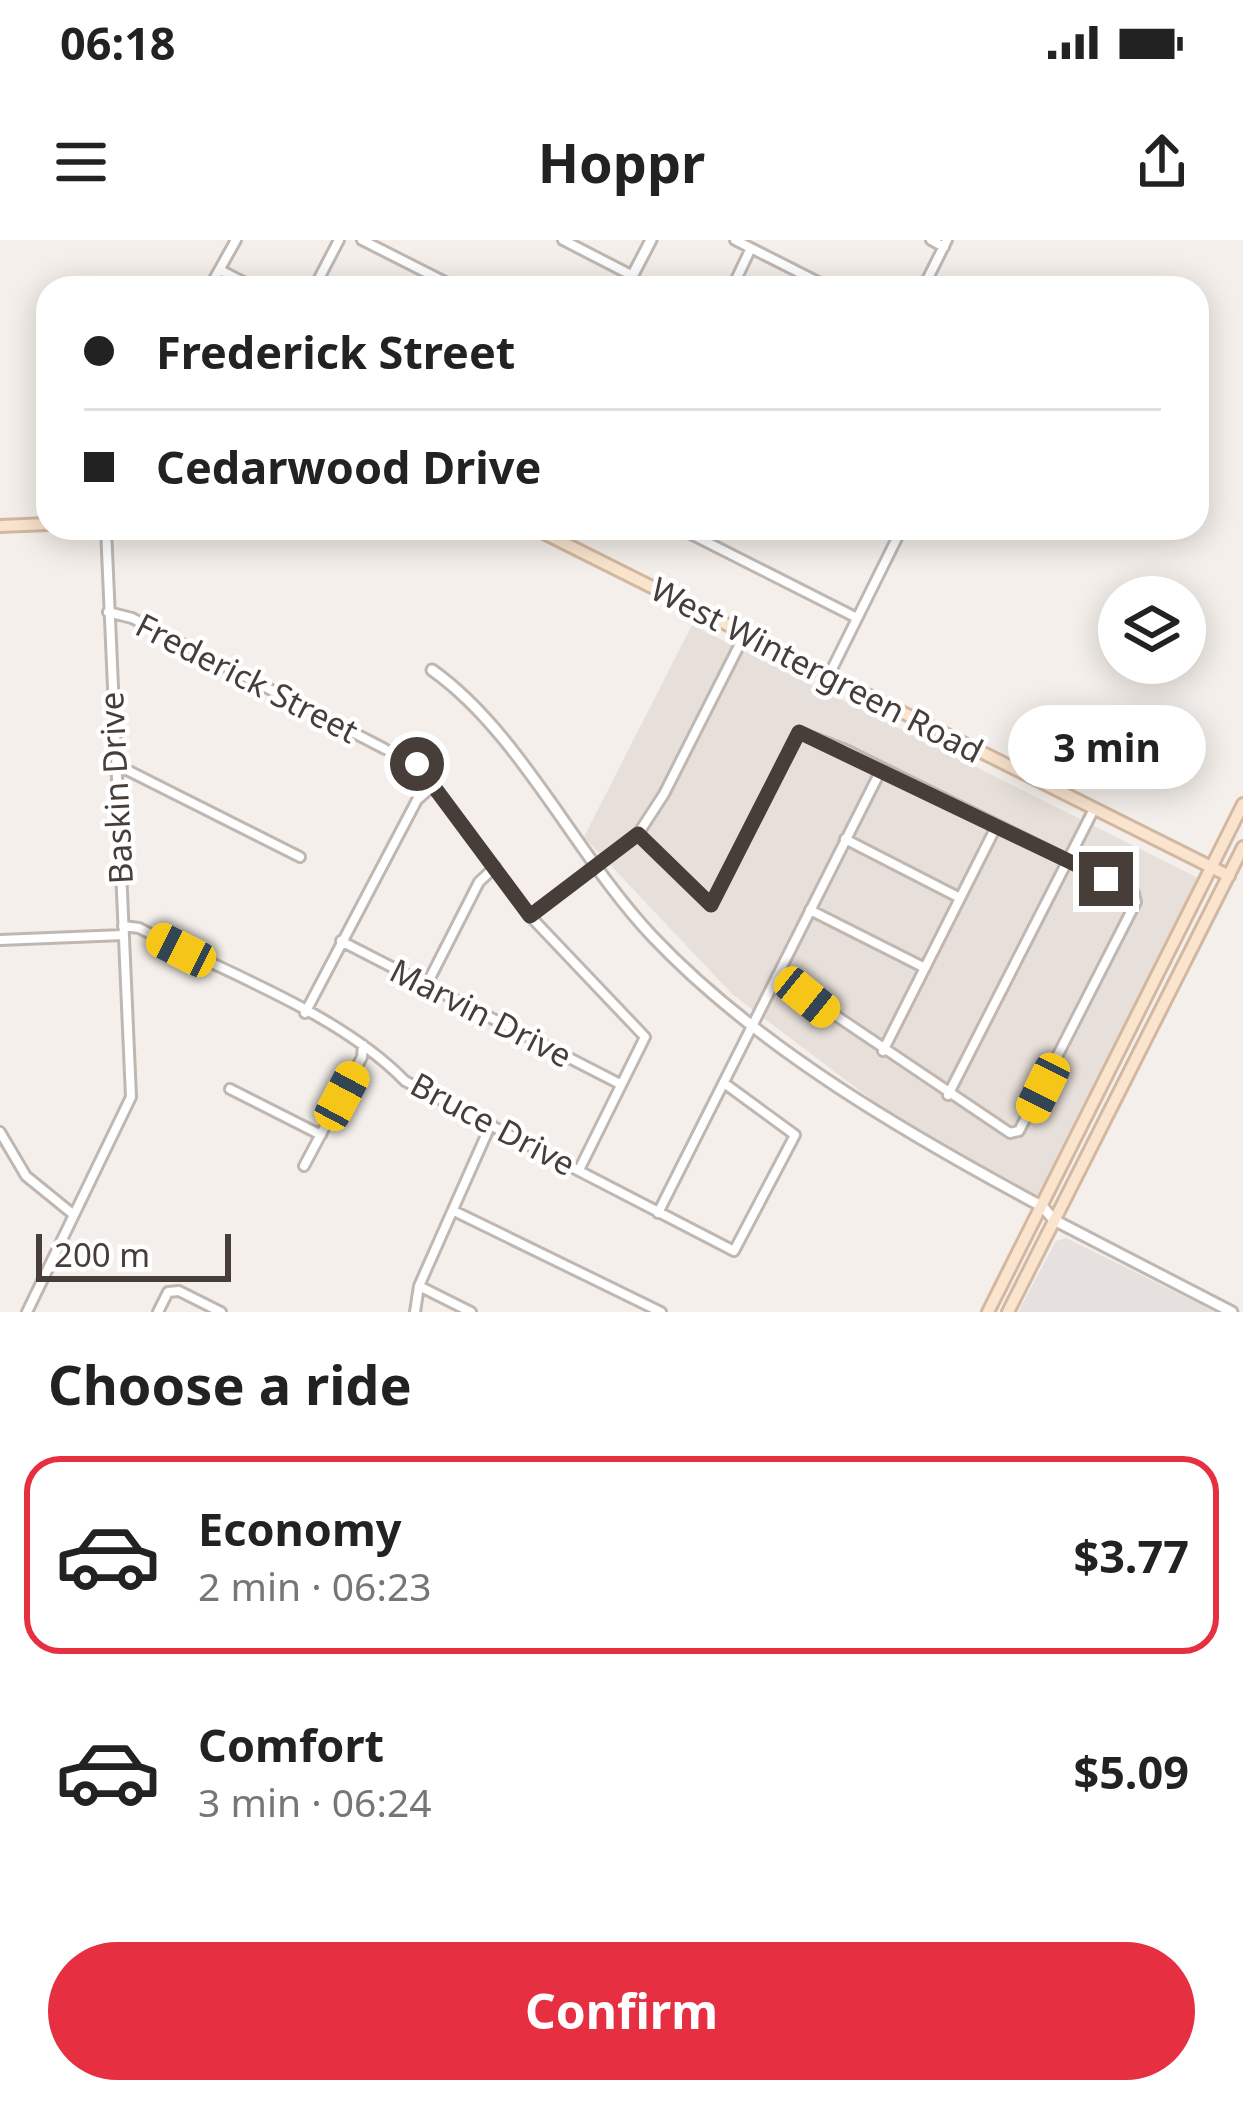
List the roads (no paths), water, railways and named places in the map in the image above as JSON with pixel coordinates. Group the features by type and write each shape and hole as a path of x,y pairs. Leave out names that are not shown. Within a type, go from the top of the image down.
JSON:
{"main road":[{"path":"0,526 36,524"},
{"name":"West Wintergreen Road","path":"557,540 1229,876"},
{"path":"988,1312 1243,804"},
{"path":"1008,1312 1243,847"}],"street":[{"path":"216,276 236,240"},
{"path":"320,276 339,240"},
{"path":"362,240 433,276"},
{"path":"562,240 633,276 650,240"},
{"path":"734,240 806,276"},
{"path":"929,276 945,243 931,240"},
{"path":"738,276 751,248"},
{"path":"220,270 232,276"},
{"name":"Baskin Drive","path":"27,1312 130,1104 106,540"},
{"path":"703,540 857,618"},
{"path":"829,676 892,540"},
{"name":"Frederick Street","path":"108,612 132,618 417,764 435,784 530,916 644,1037 580,1168"},
{"path":"530,916 638,834 745,634"},
{"path":"432,670 484,715 594,871 655,939 753,1022 895,1123 1043,1207 1054,1220 1232,1312"},
{"path":"638,834 711,905 799,732 1134,893 1136,902 1025,1125 1010,1133 777,976"},
{"path":"115,764 300,857"},
{"path":"658,1213 882,768"},
{"path":"305,1013 417,800 435,784"},
{"path":"949,1095 1094,808"},
{"path":"883,1051 997,825"},
{"path":"845,839 960,898"},
{"path":"426,986 479,882 496,867"},
{"path":"810,910 925,968"},
{"name":"Bruce Drive","path":"0,940 139,928 364,1045 405,1082 734,1251 795,1135 724,1083"},
{"name":"Marvin Drive","path":"341,941 620,1084"},
{"path":"304,1166 362,1058 364,1045"},
{"path":"230,1089 321,1135"},
{"path":"415,1312 419,1286 491,1124"},
{"path":"0,1132 26,1176 74,1215"},
{"path":"454,1211 661,1312"},
{"path":"419,1286 471,1312"},
{"path":"158,1312 168,1292 179,1291 221,1312"},
{"path":"634,1312 639,1302"}]}
